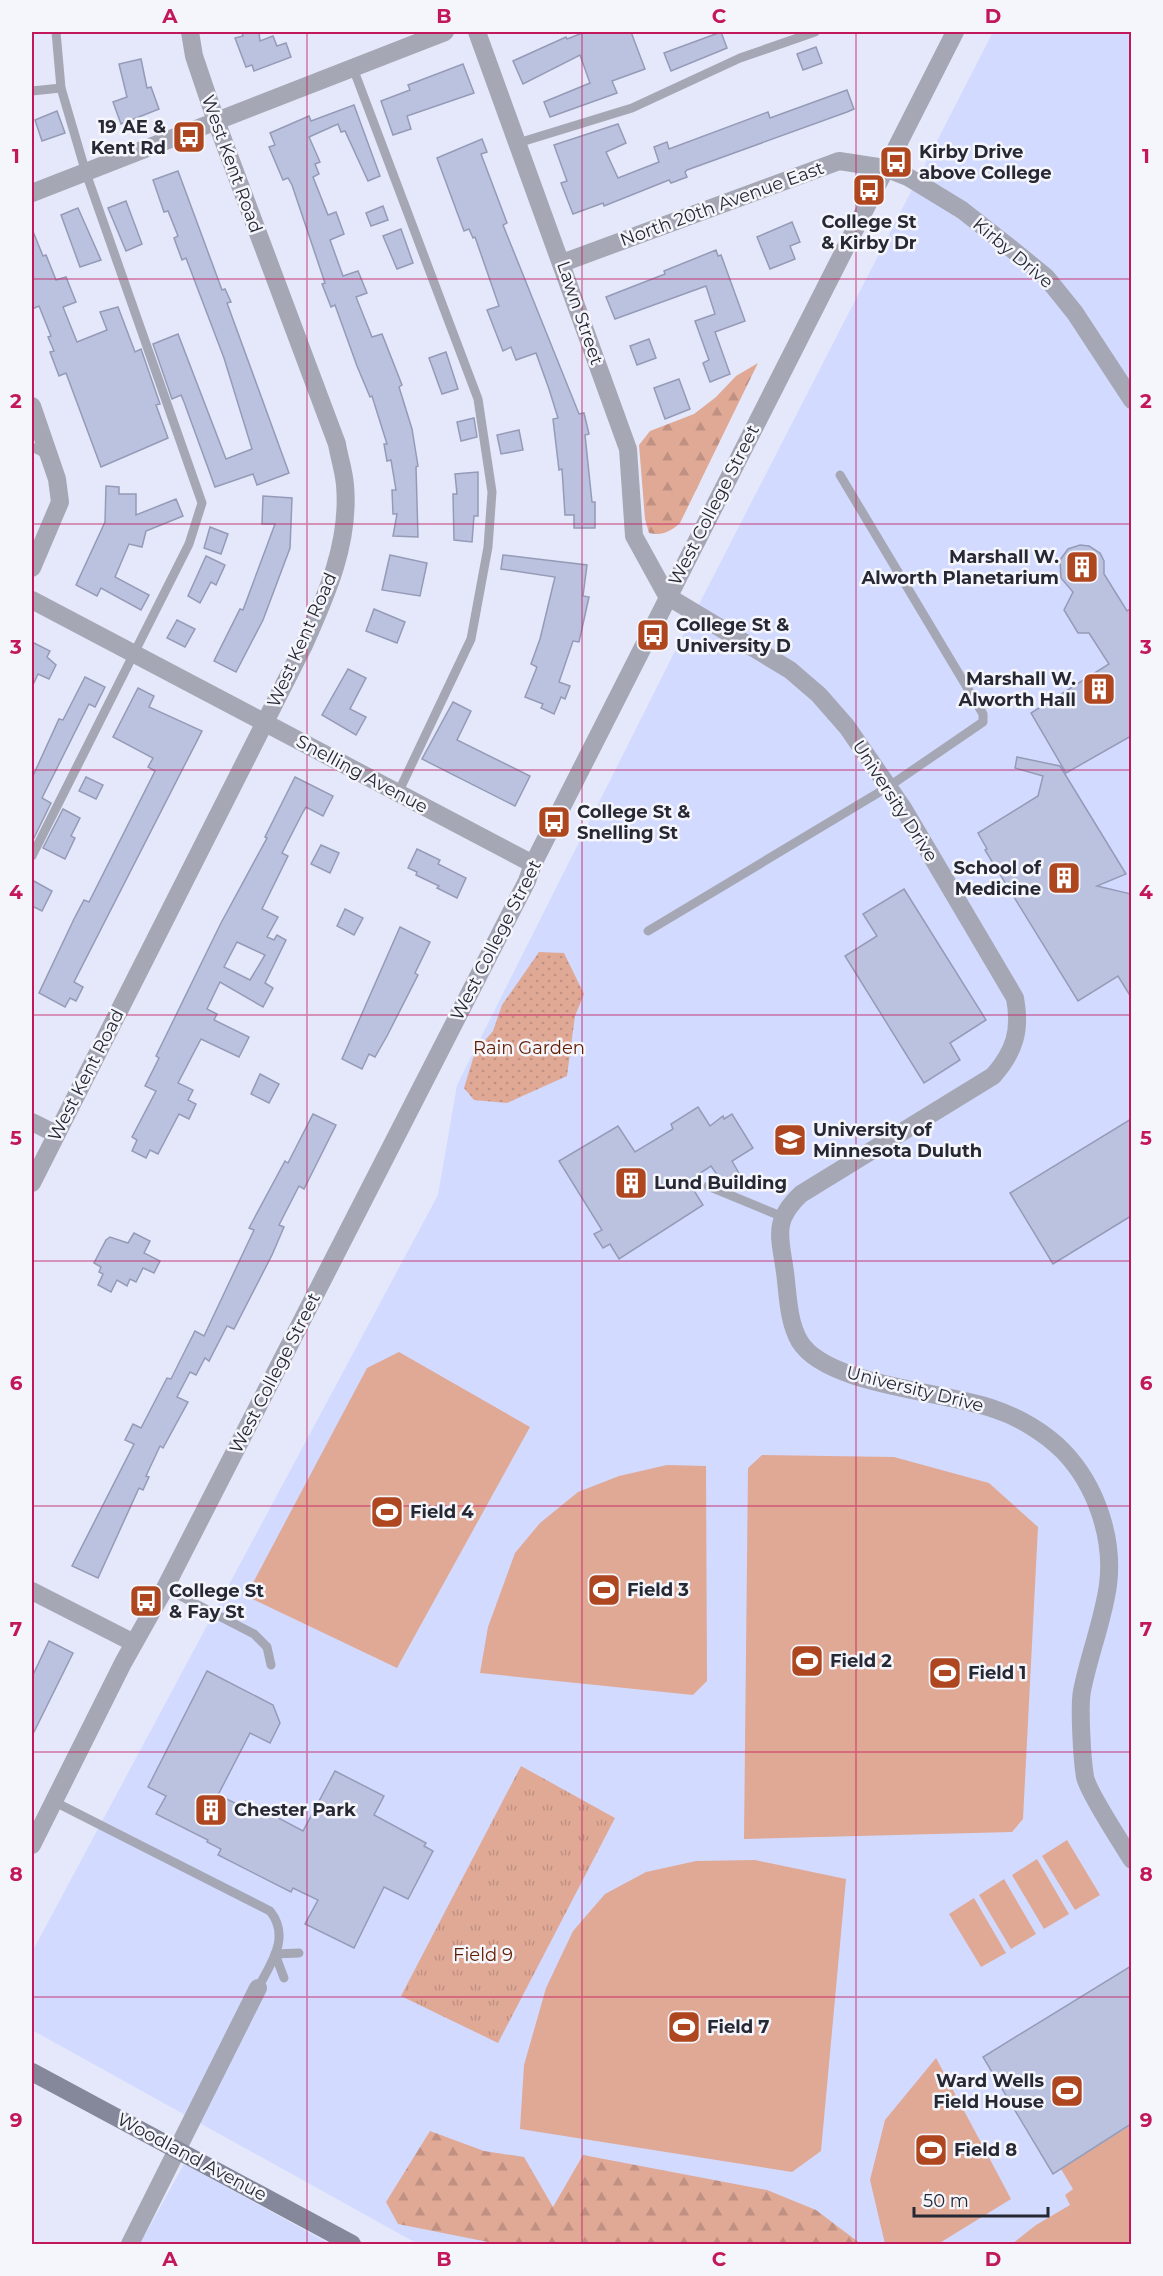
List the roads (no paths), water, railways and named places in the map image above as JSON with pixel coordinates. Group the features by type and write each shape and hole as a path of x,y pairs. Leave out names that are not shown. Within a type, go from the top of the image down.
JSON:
{"main road":[{"name":"Woodland Avenue","path":"32,2072 352,2244"}],"street":[{"name":"West Kent Road","path":"32,1183 265,723 332,584 343,533 345,484 337,444 202,83 190,32"},
{"path":"32,192 445,32"},
{"name":"Lawn Street","path":"477,32 628,449 634,536 667,596"},
{"name":"West College Street","path":"32,1845 527,881 533,864 667,596 954,32"},
{"name":"North 20th Avenue East","path":"562,263 839,161 885,168"},
{"name":"Kirby Drive","path":"885,168 908,177 962,210 1046,278 1076,313 1131,400"},
{"path":"32,406 50,456 60,502 32,568"},
{"name":"University Drive","path":"667,596 790,670 812,689 847,727 903,808 1015,998 1019,1020 1017,1038 1006,1062 993,1076 801,1194 789,1205 783,1217 779,1239 790,1316 799,1341 809,1354 840,1372 994,1409 1024,1422 1061,1449 1074,1463 1091,1491 1101,1515 1109,1563 1108,1585 1081,1694 1085,1779 1131,1860"},
{"name":"Snelling Avenue","path":"32,600 533,864"},
{"path":"32,1122 56,1134"},
{"path":"32,1591 134,1643"},
{"path":"130,2244 258,1988"}],"lane":[{"path":"32,856 189,544 202,503 86,173 61,88 56,32"},
{"path":"518,143 632,108 740,58 814,32"},
{"path":"353,68 478,399 492,492 488,547 471,639 398,793"},
{"path":"32,91 61,88"},
{"path":"32,447 50,456"},
{"path":"648,931 888,787 982,724 983,717 840,475"},
{"path":"708,1186 783,1217"},
{"path":"165,1588 254,1634 267,1647 271,1665"},
{"path":"53,1801 270,1911 280,1927 281,1940 258,1988"},
{"path":"275,1954 299,1953"},
{"path":"275,1954 284,1978"}],"place":[{"name":"19 AE & Kent Rd","path":"189,137"},
{"name":"Kirby Drive above College","path":"896,162"},
{"name":"College St & Kirby Dr","path":"869,190"},
{"name":"Marshall W. Alworth Planetarium","path":"1082,567"},
{"name":"College St & University D","path":"653,635"},
{"name":"Marshall W. Alworth Hall","path":"1099,689"},
{"name":"College St & Snelling St","path":"554,822"},
{"name":"School of Medicine","path":"1064,878"},
{"name":"University of Minnesota Duluth","path":"790,1140"},
{"name":"Lund Building","path":"631,1183"},
{"name":"Field 4","path":"387,1512"},
{"name":"Field 3","path":"604,1590"},
{"name":"College St & Fay St","path":"146,1601"},
{"name":"Field 2","path":"807,1661"},
{"name":"Field 1","path":"945,1673"},
{"name":"Chester Park","path":"211,1810"},
{"name":"Field 7","path":"684,2027"},
{"name":"Ward Wells Field House","path":"1067,2091"},
{"name":"Field 8","path":"931,2150"}],"park label":[{"name":"Rain Garden","path":"529,1048"},
{"name":"Field 9","path":"483,1955"}]}
